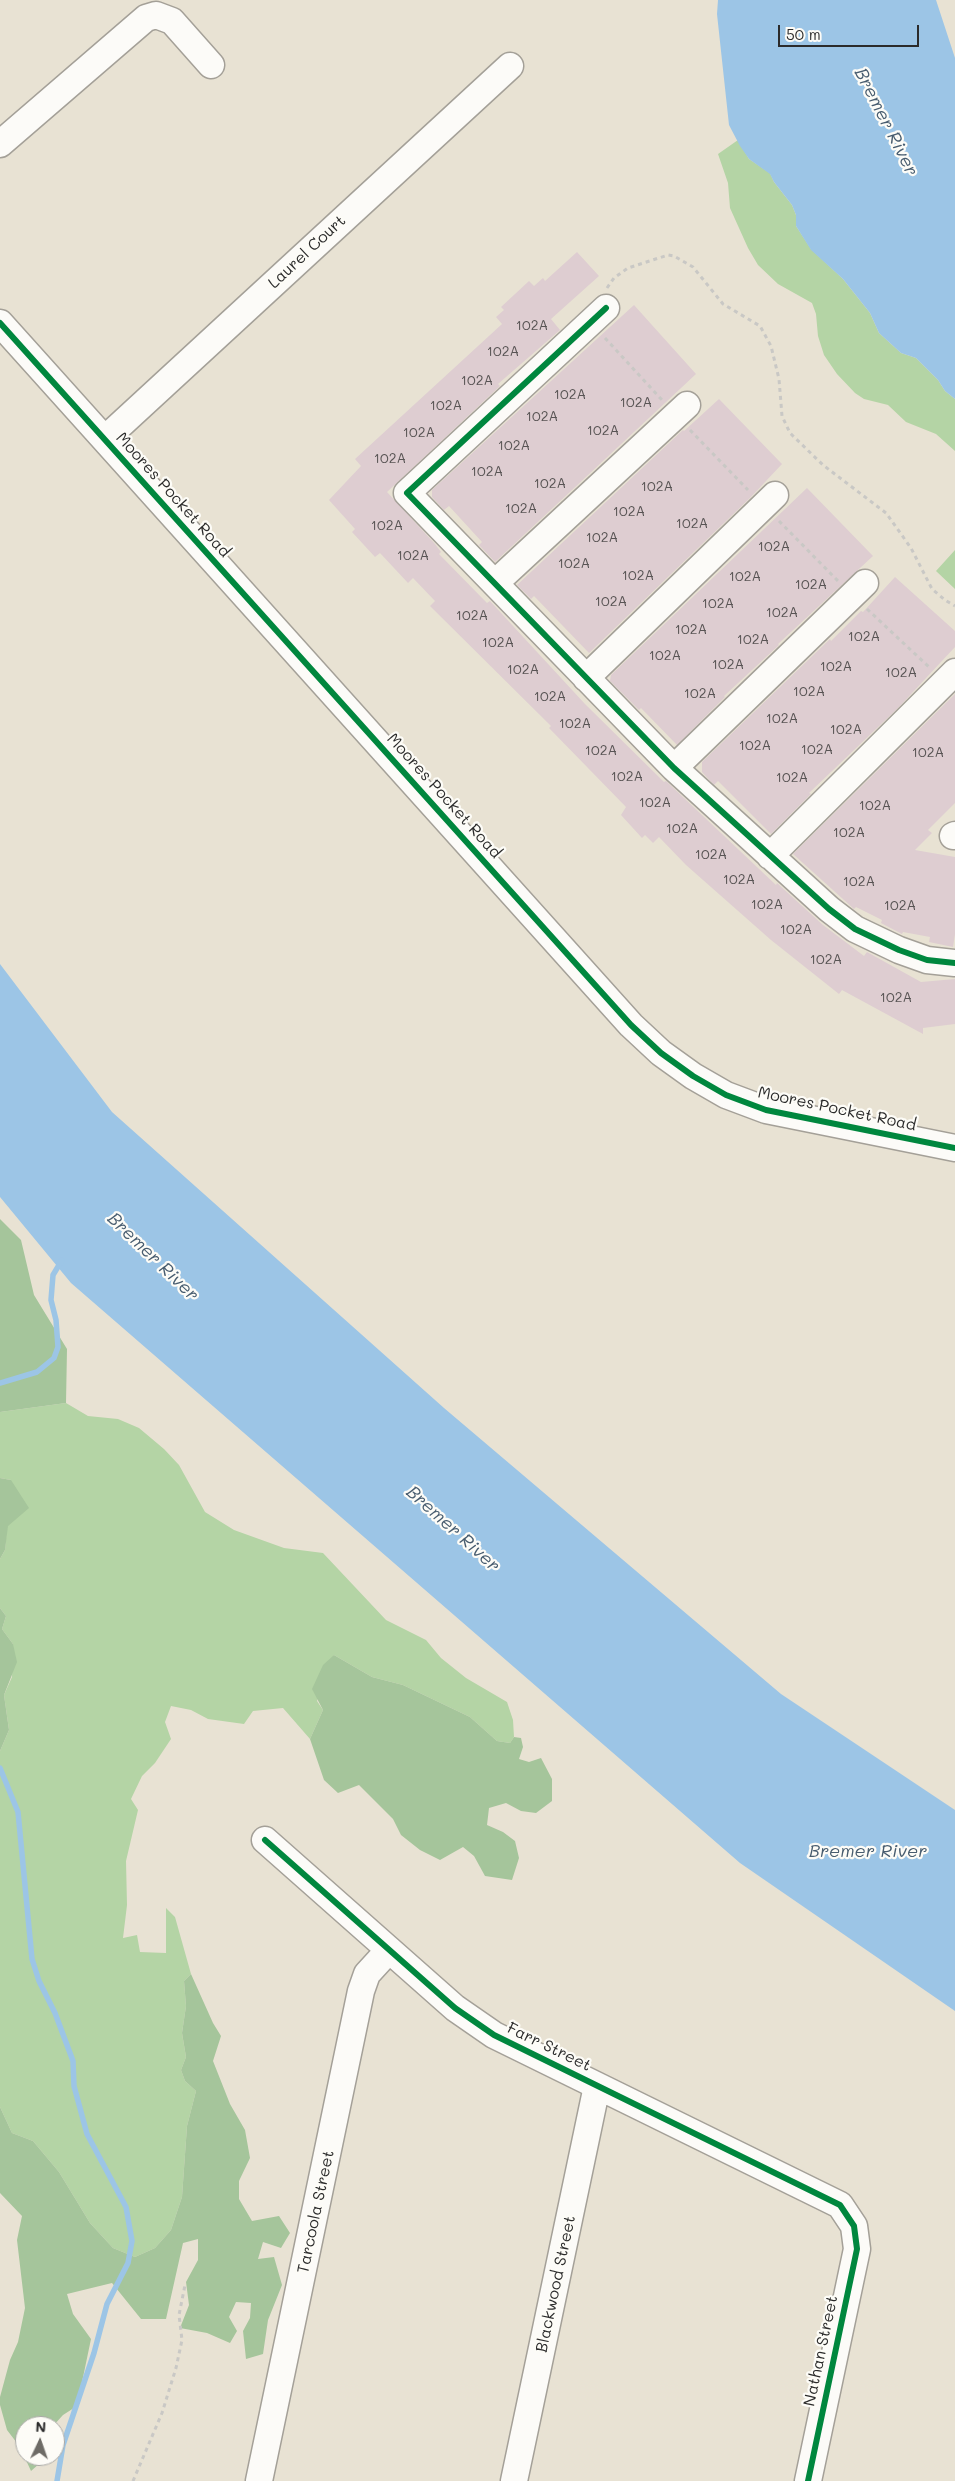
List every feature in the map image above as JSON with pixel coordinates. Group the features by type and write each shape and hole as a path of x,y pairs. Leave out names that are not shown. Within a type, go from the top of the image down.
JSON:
{"street":[{"path":"0,144 146,18 156,15 172,21 211,65"},
{"name":"Laurel Court","path":"105,439 510,66"},
{"path":"603,310 407,493 674,768 829,909 855,929 916,957 955,963"},
{"name":"Moores Pocket Road","path":"0,323 624,1017 661,1053 693,1076 726,1095 766,1110 955,1148"},
{"path":"496,583 687,405"},
{"path":"586,678 775,495"},
{"path":"674,768 865,583"},
{"path":"770,856 955,672"},
{"name":"Farr Street","path":"265,1840 455,2008 494,2035 840,2205 854,2226"},
{"name":"Tarcoola Street","path":"259,2481 362,1991 367,1974 388,1950"},
{"name":"Blackwood Street","path":"514,2481 598,2086"},
{"name":"Nathan Street","path":"808,2481 857,2249 854,2226"}],"path":[{"path":"603,310 607,288 614,278 624,270 668,255 677,257 690,264 723,304 756,324 767,335 779,379 782,416 796,441 826,468 857,489 886,513 911,548 932,589 955,606"},
{"path":"133,2481 162,2412 176,2368 182,2340 179,2315 185,2285"}],"green space":[{"path":"738,140 749,159 770,173 774,182 792,205 796,215 796,226 811,249 843,279 870,313 879,333 901,353 916,358 938,380 945,391 955,399 955,451 936,434 906,422 888,405 864,399 855,393 837,374 824,355 818,336 816,314 812,303 778,284 758,265 730,208 728,183 718,154"},
{"path":"955,550 955,589 936,571"},
{"path":"0,1219 21,1240 34,1295 67,1349 66,1403 0,1412"},
{"path":"66,1403 88,1416 118,1419 139,1428 164,1449 179,1465 205,1512 234,1530 284,1548 323,1553 386,1620 426,1640 441,1658 466,1678 507,1702 513,1720 514,1737 510,1743 497,1741 470,1717 403,1685 372,1677 334,1655 317,1701 323,1710 310,1739 283,1708 253,1711 244,1724 208,1719 191,1710 171,1706 165,1722 171,1739 155,1763 142,1776 131,1799 138,1810 126,1861 127,1905 123,1938 137,1935 140,1952 166,1953 166,1908 175,1917 191,1974 184,1981 186,2006 182,2033 186,2057 181,2070 185,2081 196,2091 187,2126 182,2197 171,2230 155,2248 135,2257 113,2248 90,2223 59,2172 33,2141 12,2133 0,2107 0,1751 9,1730 4,1695 12,1677 13,1644 2,1629 6,1616 0,1608 0,1559 5,1550 11,1480 0,1478 0,1412"},
{"path":"0,1478 11,1480 29,1508 8,1526 5,1550 0,1559"},
{"path":"0,1608 6,1616 2,1629 13,1644 17,1662 4,1695 9,1730 0,1751"},
{"path":"334,1655 372,1677 403,1685 470,1717 497,1741 510,1743 514,1737 521,1738 523,1747 519,1759 529,1762 541,1758 552,1779 552,1801 536,1813 521,1811 506,1803 489,1808 487,1825 503,1832 515,1841 519,1858 512,1880 485,1876 474,1856 463,1847 440,1860 420,1850 401,1835 393,1819 359,1785 338,1793 324,1780 310,1739 323,1710 312,1689 323,1665"},
{"path":"191,1974 213,2023 221,2036 213,2061 230,2104 245,2130 250,2158 239,2181 239,2199 252,2221 279,2216 290,2233 281,2248 263,2242 258,2259 274,2257 282,2285 268,2320 263,2354 246,2359 243,2331 250,2318 251,2303 236,2302 229,2317 237,2331 230,2343 207,2333 180,2328 189,2305 186,2282 198,2260 198,2239 183,2243 166,2319 141,2319 112,2283 67,2294 73,2314 91,2339 77,2406 62,2416 15,2416 15,2440 7,2430 0,2405 0,2397 10,2360 18,2342 25,2308 17,2240 22,2216 0,2193 0,2107 12,2133 33,2141 59,2172 90,2223 113,2248 135,2257 155,2248 171,2230 182,2197 187,2126 196,2091 185,2081 181,2070 186,2057 182,2033 186,2006 184,1981"},
{"path":"29,2466 37,2466 31,2471"}],"water":[{"name":"Bremer River","path":"718,0 936,0 955,58 955,399 945,391 938,380 916,358 901,353 879,333 870,313 843,279 811,250 796,226 796,215 792,205 770,174 749,159 740,146 729,125 717,14"},
{"name":"Bremer River","path":"0,964 112,1112 444,1408 781,1694 955,1810 955,2011 740,1863 71,1283 0,1197"}],"building":[{"path":"577,252 599,276 551,319 560,330 498,384 500,386 387,492 435,544 441,552 439,554 487,603 490,601 585,704 664,782 666,781 776,885 777,883 823,925 864,956 867,952 921,982 955,979 955,1024 923,1028 923,1034 842,990 839,994 771,940 686,865 659,837 653,843 645,835 642,838 621,815 626,807 549,728 551,726 430,606 435,601 413,578 408,583 380,553 375,557 352,532 355,529 329,500 361,466 355,459 502,324 496,317 504,310 501,307 529,281 534,286 543,278 545,281"},
{"path":"634,305 696,374 495,562 479,545 482,542 449,506 444,510 432,497 432,490"},
{"path":"719,399 782,464 750,498 589,653 534,596 531,599 517,585 683,430"},
{"path":"807,488 873,556 724,696 677,745 641,708 639,710 610,681 611,675"},
{"path":"895,577 955,631 955,647 898,708 809,793 811,794 771,834 718,781 714,785 702,772 702,762 830,639 831,641 861,611 863,612"},
{"path":"955,694 955,803 928,830 932,833 915,850 955,857 955,934 953,947 929,942 930,937 903,932 902,934 881,923 882,920 856,907 854,909 793,854"}],"waterway":[{"path":"0,1383 37,1372 54,1358 58,1347 56,1320 51,1300 53,1275 62,1260"},
{"path":"0,1768 18,1812 32,1959 39,1981 55,2013 73,2061 74,2086 87,2134 126,2207 132,2241 128,2263 107,2304 94,2353 63,2445 57,2481"}],"cycle path":[{"path":"606,308 407,493 674,768 829,909 855,929 899,950 927,960 955,963"},
{"path":"0,323 631,1025 661,1053 693,1076 726,1095 766,1110 955,1148"},
{"path":"265,1840 455,2008 494,2035 840,2205 854,2226 857,2249 808,2481"}]}
